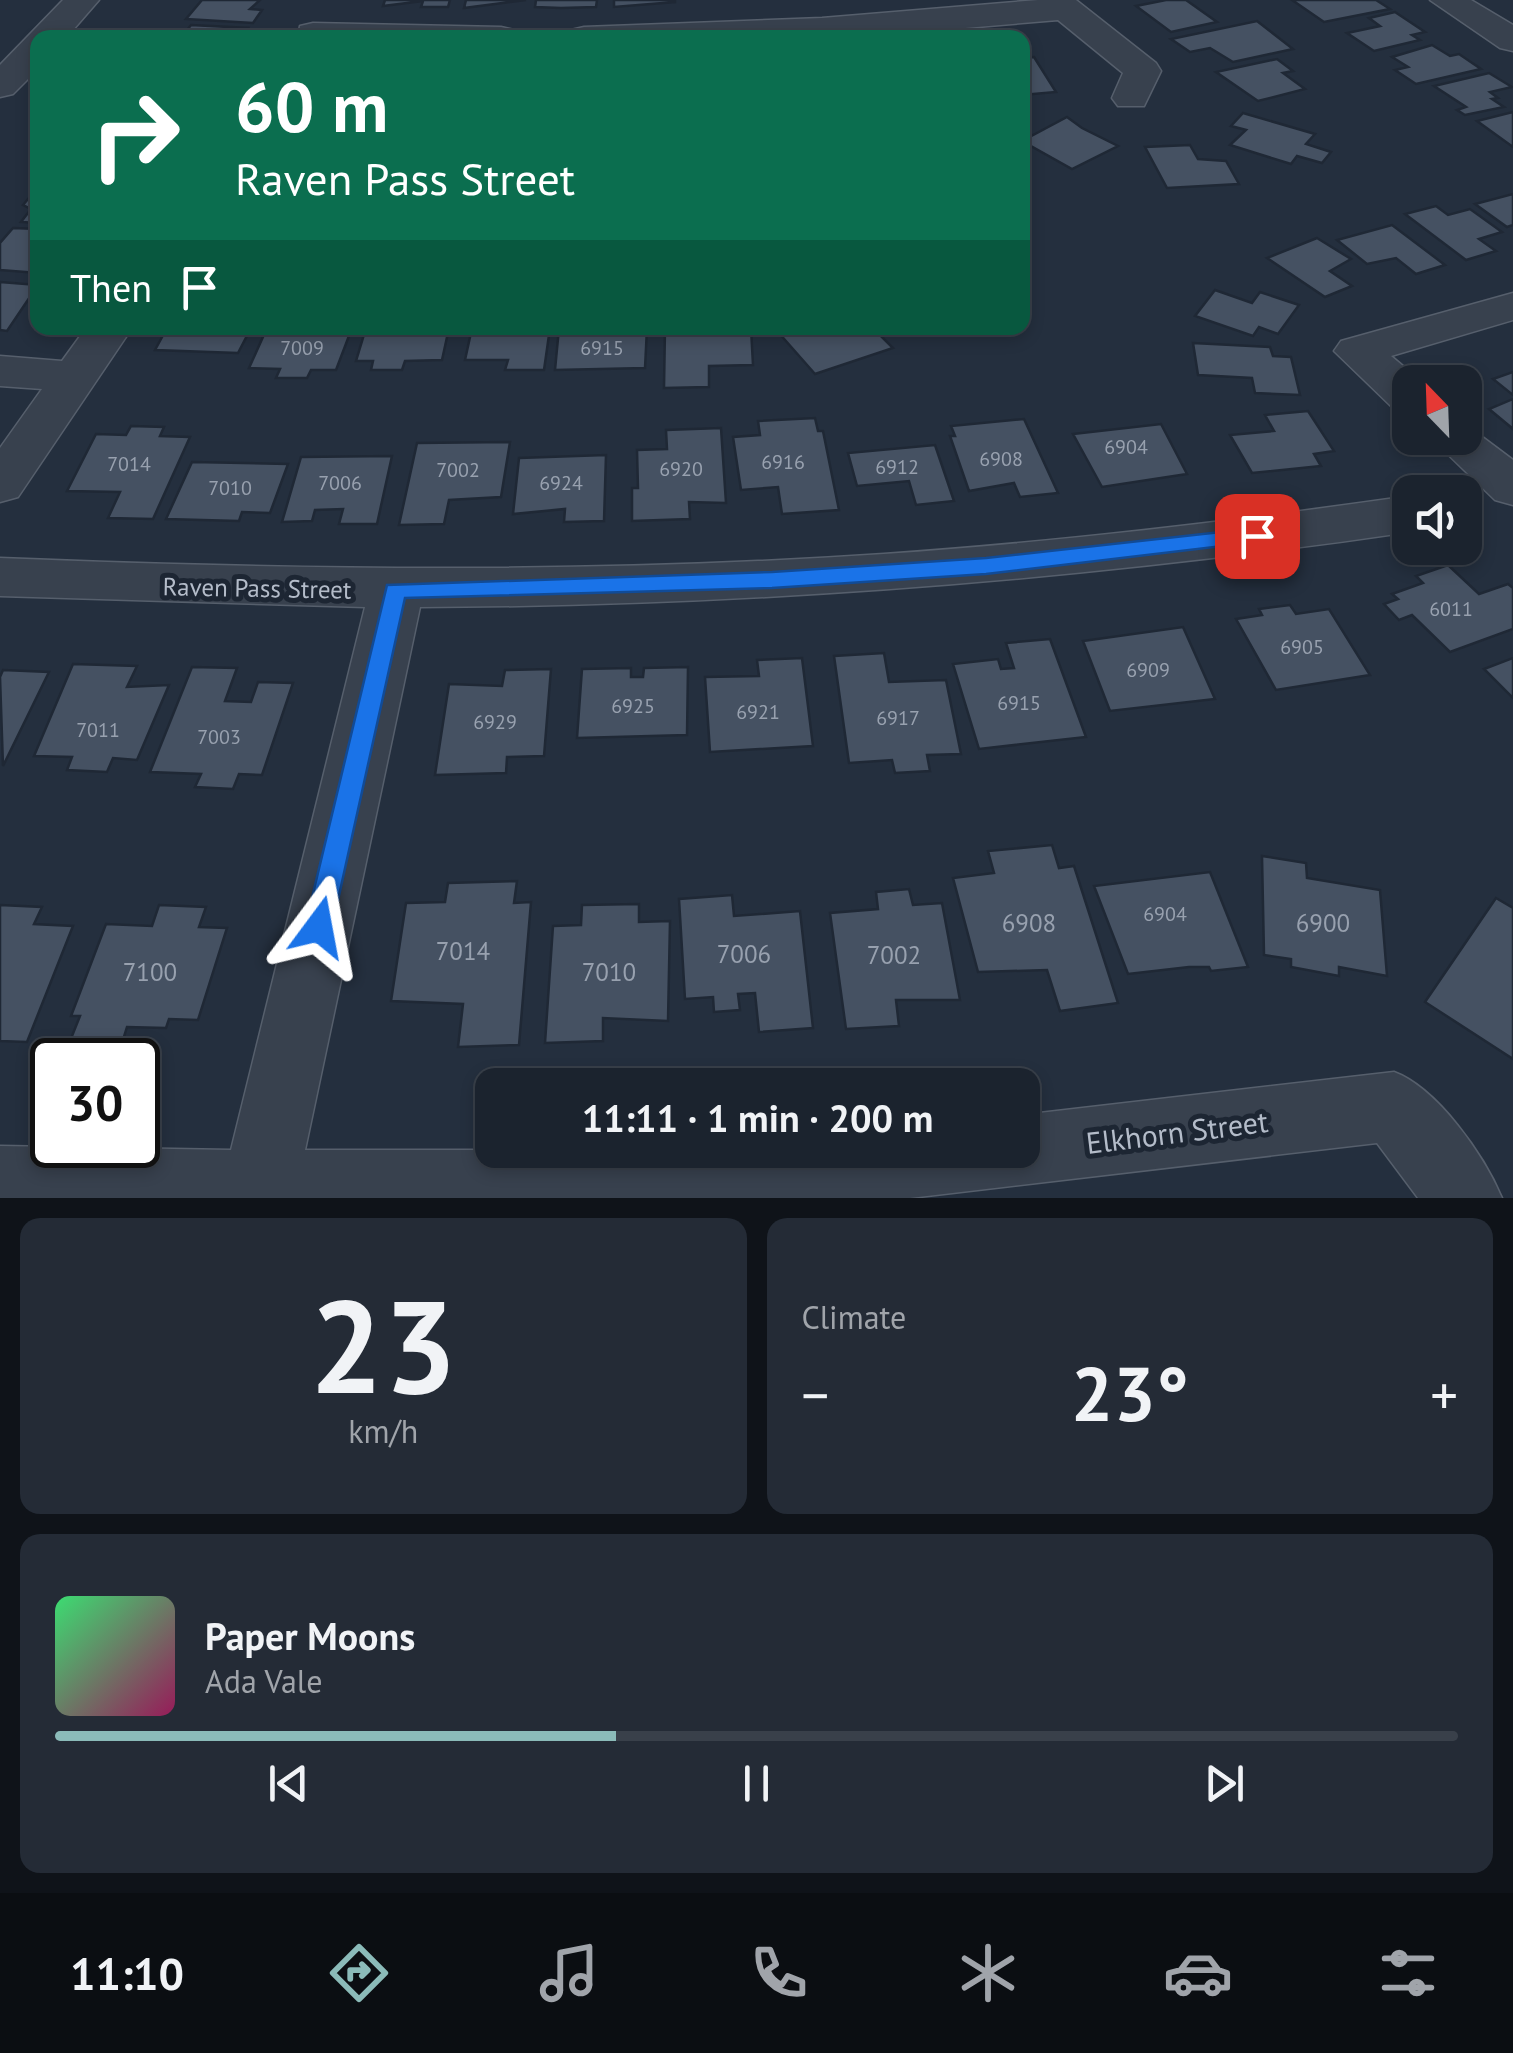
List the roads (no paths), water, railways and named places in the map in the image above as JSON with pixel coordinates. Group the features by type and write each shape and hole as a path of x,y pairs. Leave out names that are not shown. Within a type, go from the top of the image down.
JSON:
{"street":[{"path":"54,30 82,0"},
{"path":"316,30 336,0"},
{"path":"1447,0 1513,40"},
{"path":"822,30 1061,4 1143,71 1131,98"},
{"path":"0,86 30,55"},
{"path":"1392,381 1357,351 1513,306"},
{"path":"0,484 104,335"},
{"path":"0,370 75,376"},
{"path":"1475,455 1513,488"},
{"path":"1482,502 1513,497"},
{"name":"Raven Pass Street","path":"0,578 204,588 396,590 736,582 986,566 1147,550 1392,516"},
{"path":"259,1189 396,590"},
{"name":"Elkhorn Street","path":"0,1184 259,1189 670,1179 820,1170 1113,1142 1394,1106 1464,1198"}]}
